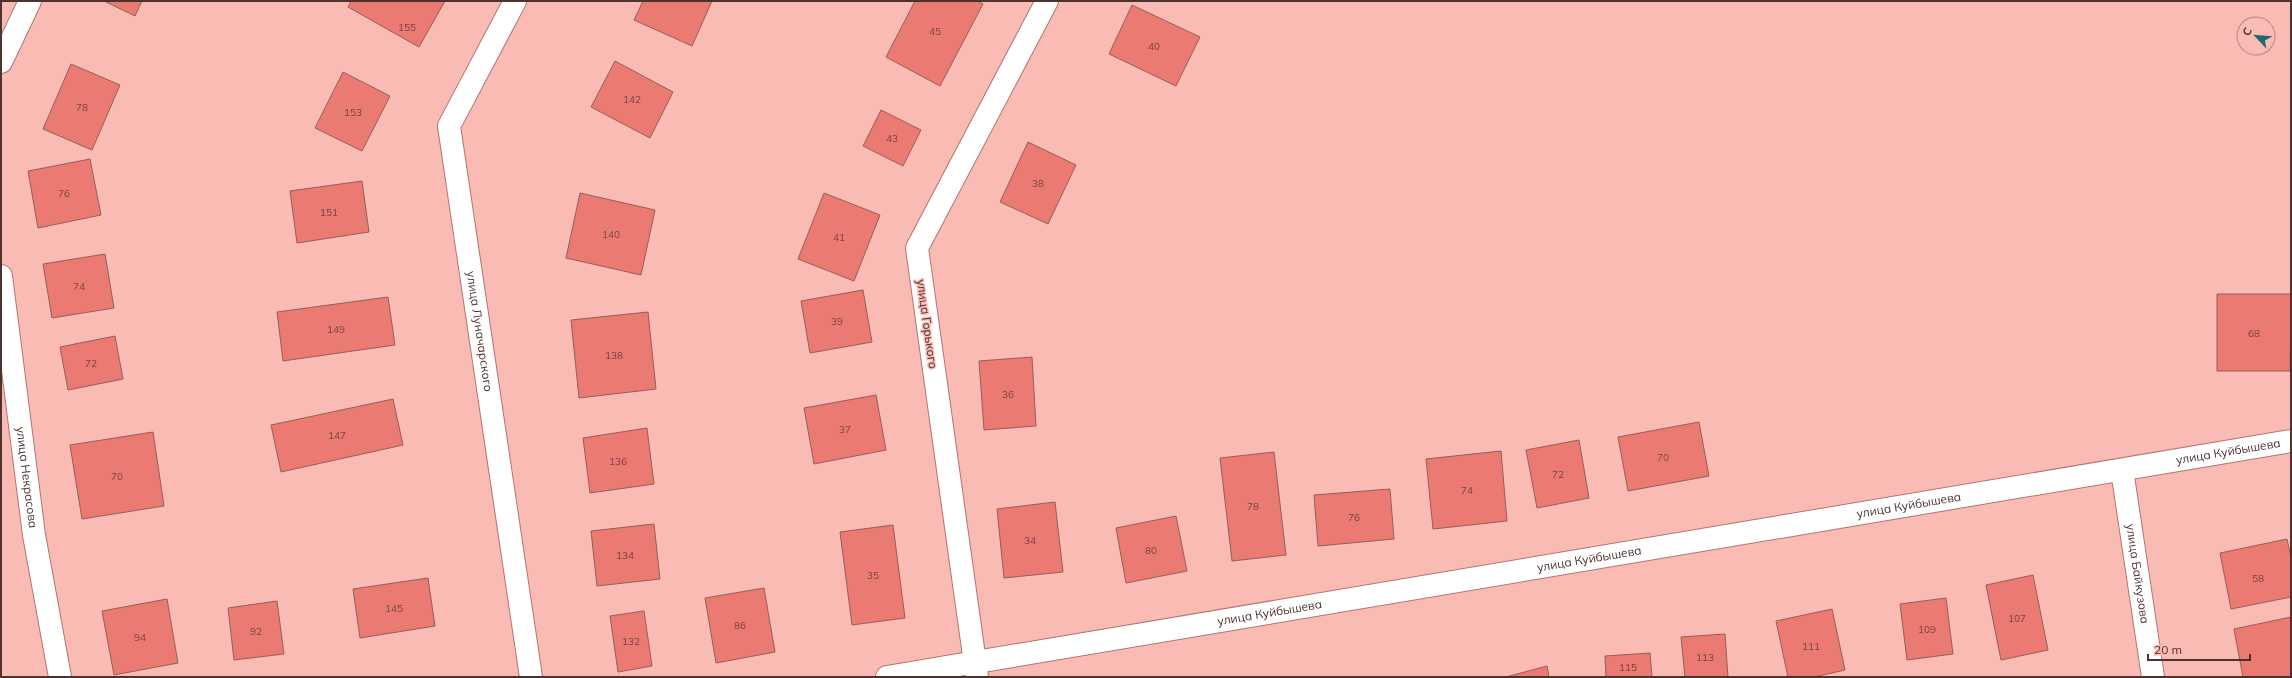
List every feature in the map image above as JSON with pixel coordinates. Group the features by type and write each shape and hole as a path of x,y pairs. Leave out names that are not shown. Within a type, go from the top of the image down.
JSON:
{"street":[{"path":"1,62 30,1"},
{"name":"улица Луначарского","path":"515,1 449,126 531,677"},
{"name":"улица Горького","path":"976,670 917,248 1047,1"},
{"name":"улица Некрасова","path":"1,276 34,535 60,677"},
{"name":"улица Куйбышева","path":"887,677 976,670 2291,441"},
{"name":"улица Байкузова","path":"2122,470 2154,677"}],"building":[{"path":"104,1 142,1 135,16"},
{"path":"351,1 445,1 419,47 348,7"},
{"path":"643,1 712,1 692,46 634,20"},
{"path":"915,1 977,1 983,4 940,86 886,57"},
{"path":"1132,5 1200,37 1176,86 1109,54"},
{"path":"615,61 673,92 650,138 591,107"},
{"path":"71,64 120,85 92,150 43,129"},
{"path":"343,72 390,96 362,151 315,128"},
{"path":"881,110 921,130 903,166 863,146"},
{"path":"1028,142 1076,165 1048,224 1000,202"},
{"path":"90,159 101,215 38,228 28,171"},
{"path":"362,181 369,232 297,243 290,191"},
{"path":"580,193 655,210 641,275 566,258"},
{"path":"824,193 880,215 854,281 798,259"},
{"path":"105,254 114,308 52,318 43,264"},
{"path":"863,290 872,342 810,353 801,301"},
{"path":"2217,294 2291,294 2290,371 2217,371"},
{"path":"388,297 395,345 283,361 277,312"},
{"path":"648,312 656,389 579,398 571,320"},
{"path":"115,336 123,379 68,390 60,347"},
{"path":"1032,357 1036,426 984,430 979,361"},
{"path":"876,395 886,450 814,464 804,408"},
{"path":"393,399 403,445 281,472 271,425"},
{"path":"1699,422 1709,476 1628,491 1618,437"},
{"path":"647,428 654,484 590,493 583,438"},
{"path":"153,432 164,506 82,519 70,445"},
{"path":"1579,440 1589,498 1537,508 1526,450"},
{"path":"1501,451 1507,521 1433,529 1426,459"},
{"path":"1274,452 1286,555 1232,561 1220,458"},
{"path":"1390,489 1394,539 1318,546 1314,495"},
{"path":"1055,502 1063,572 1004,578 997,509"},
{"path":"1176,516 1187,571 1126,583 1116,528"},
{"path":"654,524 660,579 597,586 591,531"},
{"path":"893,525 905,618 852,625 840,532"},
{"path":"2287,539 2291,558 2291,597 2231,609 2220,553"},
{"path":"2033,575 2048,650 2001,660 1986,585"},
{"path":"428,578 435,626 360,638 353,589"},
{"path":"764,588 775,652 716,663 705,598"},
{"path":"1946,598 1953,654 1907,660 1900,604"},
{"path":"167,599 178,663 114,675 102,611"},
{"path":"277,601 284,654 234,660 228,608"},
{"path":"1832,609 1845,670 1814,677 1788,677 1776,621"},
{"path":"644,611 652,666 618,672 610,616"},
{"path":"2291,617 2291,677 2243,677 2234,629"},
{"path":"1725,634 1728,677 1685,677 1681,637"},
{"path":"1650,653 1652,677 1606,677 1605,656"},
{"path":"1547,666 1549,677 1506,677"}]}
